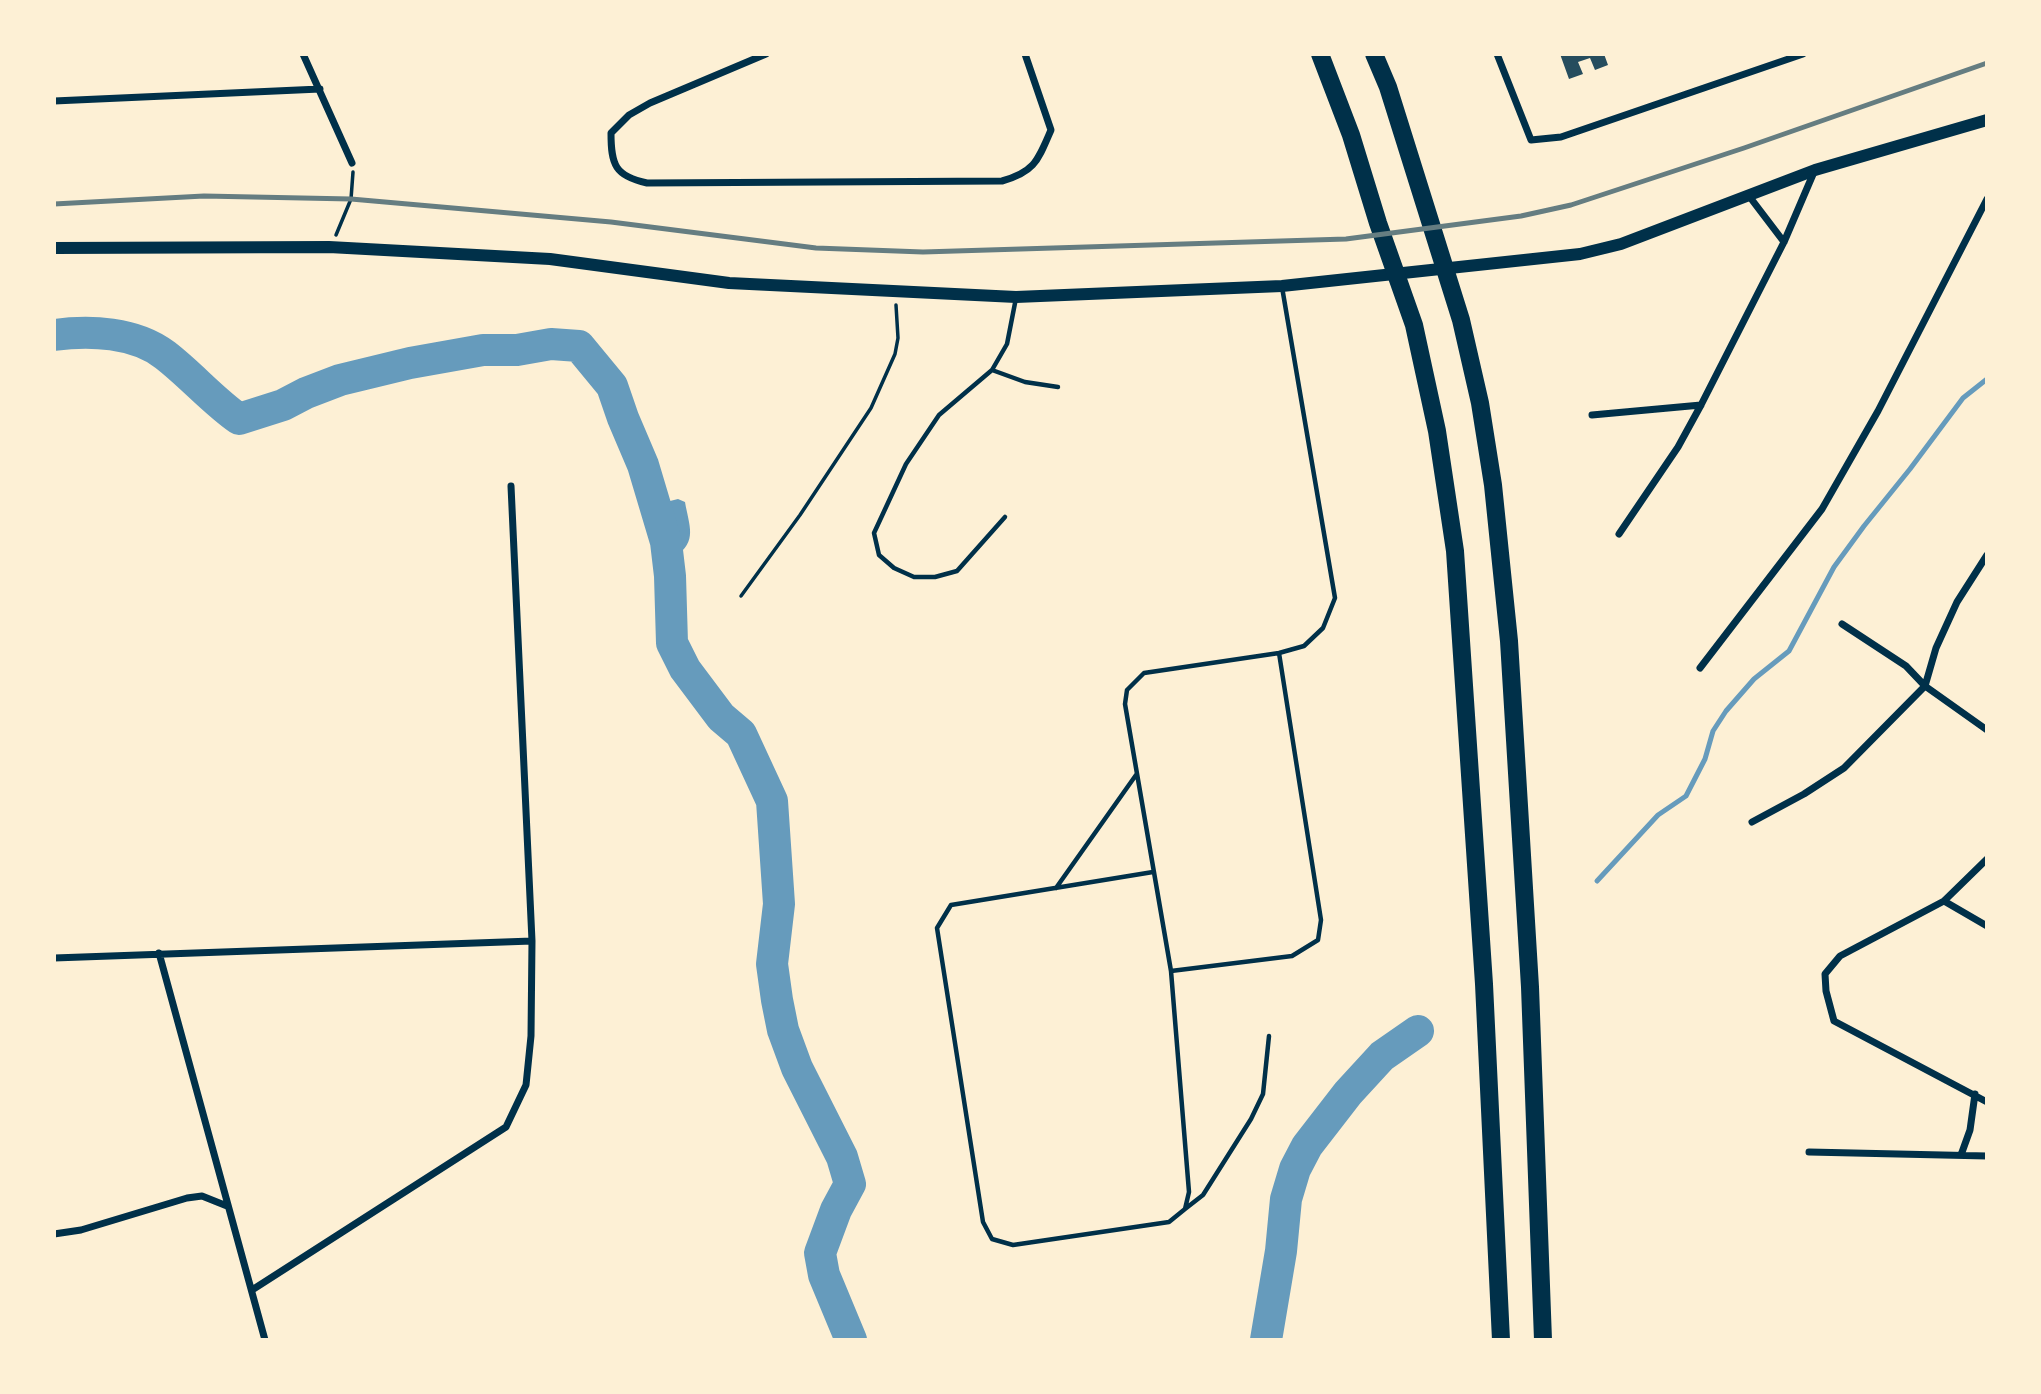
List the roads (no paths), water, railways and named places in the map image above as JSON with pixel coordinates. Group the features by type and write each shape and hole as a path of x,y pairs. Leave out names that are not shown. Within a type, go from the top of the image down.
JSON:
{"highway":[{"path":"1320,54 1352,135 1378,223 1414,325 1437,431 1455,551 1484,984 1501,1340"},
{"path":"1374,54 1461,320 1480,403 1491,471 1506,603 1530,987 1543,1340"}],"street":[{"path":"303,54 352,163"},
{"path":"765,54 650,103 629,115 611,133 611,156 617,170 628,178 647,183 1002,181 1021,176 1037,162 1051,130 1024,54"},
{"path":"1497,54 1531,140 1561,137 1803,54"},
{"path":"54,101 320,89"},
{"path":"54,248 329,247 550,259 729,282 1016,298 1282,286 1580,254 1621,244 1815,170 1987,120"},
{"path":"1619,534 1678,447 1701,405 1784,242 1815,170"},
{"path":"1749,196 1784,242"},
{"path":"1700,668 1822,509 1878,411 1987,199"},
{"path":"1592,415 1701,405"},
{"path":"253,1290 506,1127 526,1085 531,1036 531,941 510,486"},
{"path":"1752,822 1804,794 1844,768 1925,686 1936,648 1956,602 1987,555"},
{"path":"1842,624 1906,666 1925,686 1987,730"},
{"path":"1987,859 1944,901 1840,956 1825,974 1826,991 1834,1021 1987,1102"},
{"path":"1944,901 1987,926"},
{"path":"54,958 531,941"},
{"path":"159,953 265,1340"},
{"path":"1961,1155 1970,1130 1975,1094"},
{"path":"1809,1152 1987,1156"},
{"path":"54,1234 81,1230 187,1198 202,1196 227,1206"}],"lane":[{"path":"1185,1209 1189,1192 1171,971 1125,704 1127,690 1144,673 1279,653 1304,646 1323,628 1335,598 1282,286"},
{"path":"1005,517 957,571 935,577 914,576 894,568 879,555 874,533 906,464 939,415 992,370 1007,344 1016,298"},
{"path":"992,370 1025,382 1058,387"},
{"path":"1171,971 1292,956 1318,940 1321,920 1279,653"},
{"path":"1056,888 1136,774"},
{"path":"1153,872 951,905 937,928 983,1223 992,1239 1013,1245 1169,1222 1203,1195 1251,1119 1263,1094 1269,1036"}],"water":[{"path":"678,499 685,502 690,532 687,545 675,557 670,529 670,501"}],"waterway":[{"path":"54,335 112,334 140,341 165,355 239,419 283,405 340,380 410,363 483,350 517,350 551,344 579,346 612,386 643,465 666,542 672,643 685,669 721,717 741,734 772,801 779,904 772,964 777,1000 783,1030 797,1068 842,1157 850,1184 836,1210 820,1253 824,1275 851,1340"},
{"path":"1597,881 1658,815 1686,796 1705,759 1713,731 1726,711 1754,679 1789,651 1834,567 1963,398 1987,379"},
{"path":"1266,1340 1281,1251 1286,1199 1295,1169 1307,1146 1348,1093 1382,1056 1418,1031"}],"railway":[{"path":"54,204 204,196 351,199 611,222 816,248 923,252 1346,239 1521,216 1571,205 1987,63"}]}
